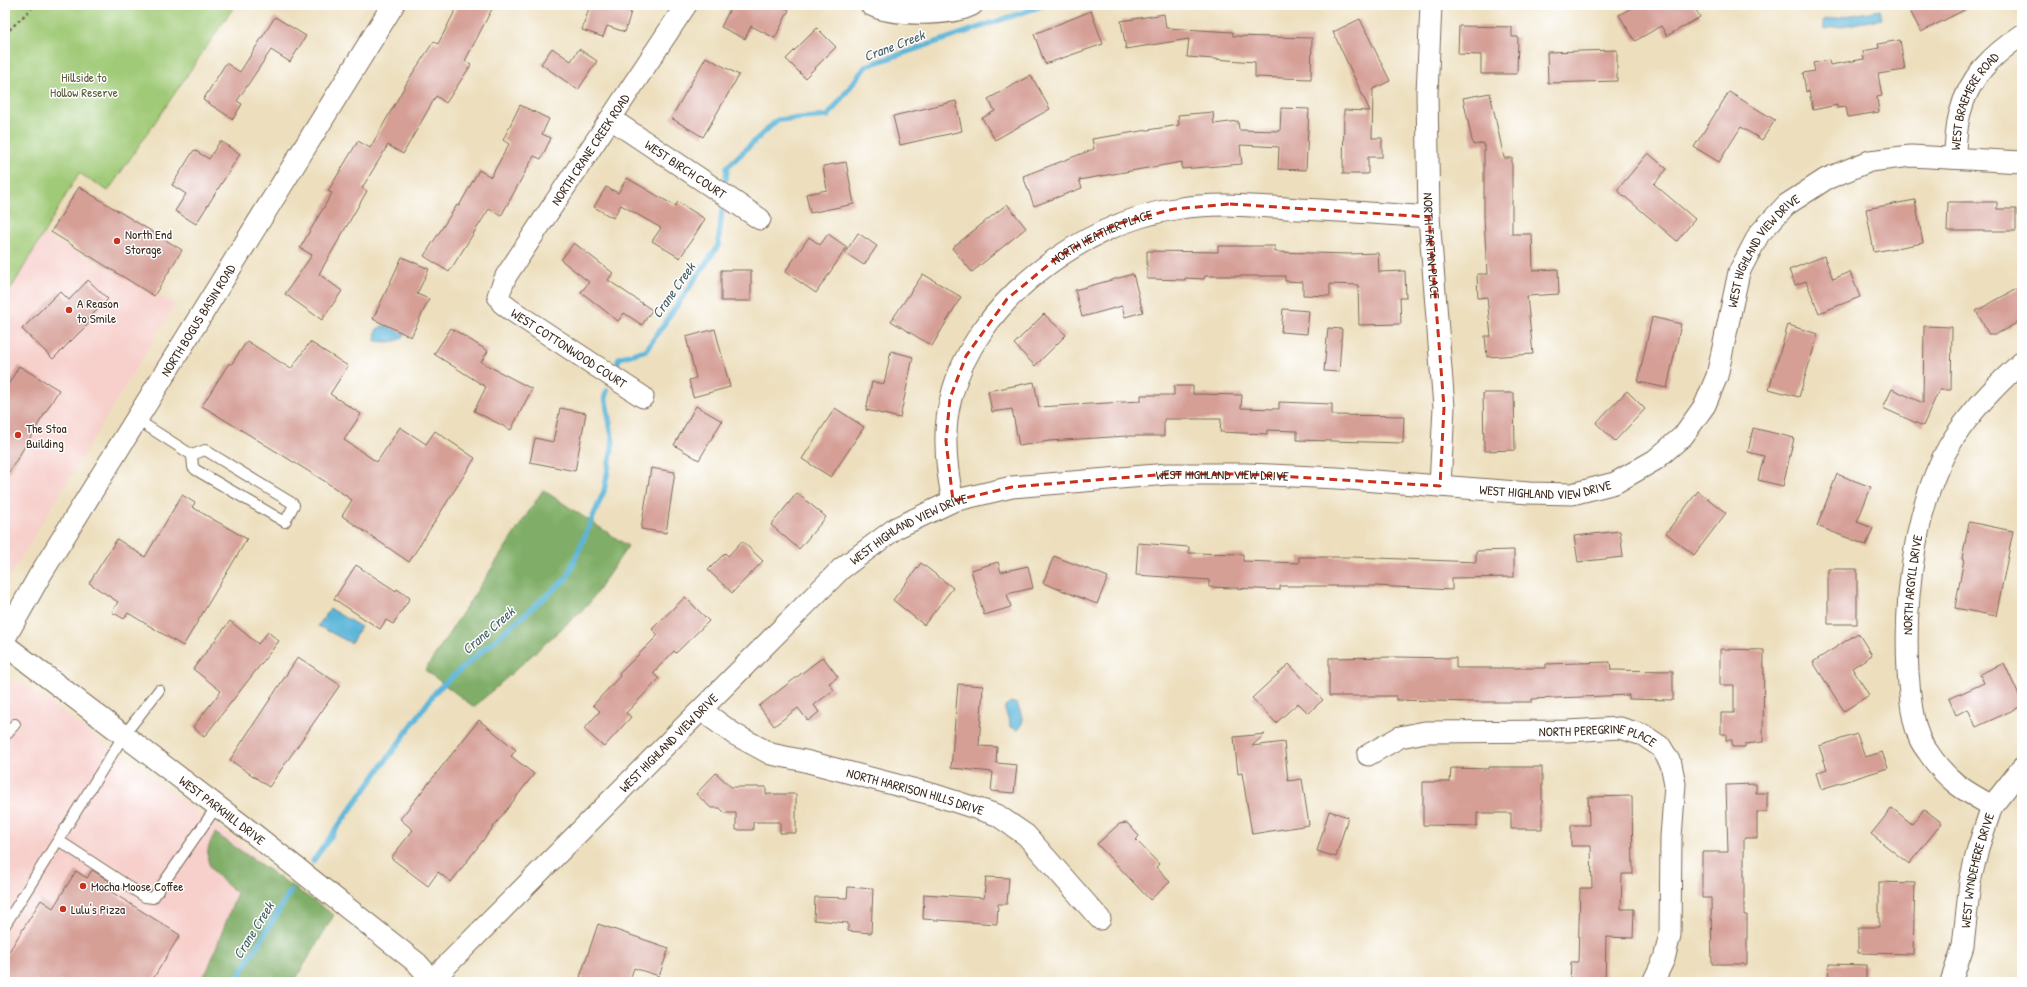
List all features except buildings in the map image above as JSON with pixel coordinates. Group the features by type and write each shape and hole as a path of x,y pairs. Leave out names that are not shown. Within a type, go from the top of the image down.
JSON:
{"street":[{"name":"NORTH BOGUS BASIN ROAD","path":"5,637 42,571 393,5"},
{"name":"NORTH CRANE CREEK ROAD","path":"498,296 506,276 686,5"},
{"path":"871,5 880,10 932,14 972,5"},
{"name":"NORTH TARTAN PLACE","path":"1431,5 1426,93 1429,217 1444,407 1440,486"},
{"name":"WEST BRAEMERE ROAD","path":"1954,158 1960,113 1969,87 1991,57 2022,35"},
{"name":"WEST BIRCH COURT","path":"611,119 760,219"},
{"name":"WEST HIGHLAND VIEW DRIVE","path":"432,981 841,569 896,528 954,501 1012,487 1168,474 1246,474 1529,493 1572,494 1615,483 1655,460 1683,436 1705,405 1717,376 1739,272 1759,234 1786,205 1826,179 1870,161 1911,156 2022,162"},
{"name":"NORTH HEATHER PLACE","path":"954,501 948,477 946,441 950,398 966,356 1007,299 1059,256 1117,224 1174,209 1230,204 1429,217"},
{"name":"WEST COTTONWOOD COURT","path":"498,296 502,303 511,310 643,396"},
{"name":"NORTH ARGYLL DRIVE","path":"1992,806 1960,788 1938,766 1919,738 1910,703 1907,647 1908,601 1914,551 1929,490 1953,439 1990,391 2022,362"},
{"name":"WEST PARKHILL DRIVE","path":"5,644 217,806 417,963 432,981"},
{"name":"NORTH HARRISON HILLS DRIVE","path":"701,710 734,734 771,754 805,760 928,793 997,815 1026,835 1100,919"},
{"name":"NORTH PEREGRINE PLACE","path":"1368,755 1400,737 1425,732 1568,731 1620,728 1644,735 1661,747 1671,764 1675,784 1671,837 1670,936 1664,959 1653,982"},
{"name":"WEST WYNDEMERE DRIVE","path":"1951,982 1963,946 1970,882 1976,855 1992,806 2022,768"}],"lane":[{"path":"136,419 192,455"},
{"path":"205,450 294,505 285,522 196,470 192,464 192,455 205,450"},
{"path":"5,925 124,735 159,690"},
{"path":"5,736 14,724"},
{"path":"58,840 149,898 153,898 217,806"}],"path":[{"path":"5,34 35,5"}],"highlighted area":[{"path":"1230,204 1429,217 1444,407 1440,486 1246,474 1168,474 1012,487 953,501 946,441 950,398 966,356 1007,299 1059,256 1117,224 1174,209"}],"shaded area":[{"path":"42,234 175,304 5,584 5,299"},
{"path":"11,682 24,684 260,858 237,893 208,969 200,982 5,982 5,687"}],"green space":[{"name":"Hillside to Hollow Reserve","path":"5,5 235,5 108,191 79,173 5,299"},
{"path":"543,490 628,546 588,605 474,707 425,670"},
{"path":"215,833 334,915 294,982 200,982 208,969 237,893 221,880 211,867 208,860 210,844"}],"water":[{"path":"1880,10 1882,19 1824,29 1823,20"},
{"path":"382,326 392,327 406,333 403,337 396,341 375,341 376,330"},
{"path":"330,609 361,627 351,643 318,626"},
{"path":"1011,702 1017,704 1022,717 1022,724 1018,730 1010,727 1005,711 1005,706"}],"waterway":[{"name":"Crane Creek","path":"726,179 727,167 777,120 828,116 866,66 1045,5"},
{"name":"Crane Creek","path":"618,362 619,358 646,350 718,246 722,211"},
{"name":"Crane Creek","path":"313,861 437,690 567,578 604,491 613,442 605,396 607,391"},
{"name":"Crane Creek","path":"235,982 291,891"}],"place":[{"name":"North End Storage","path":"117,241"},
{"name":"A Reason to Smile","path":"69,310"},
{"name":"The Stoa Building","path":"18,435"},
{"name":"Mocha Moose Coffee","path":"83,886"},
{"name":"Lulu's Pizza","path":"63,909"}]}
